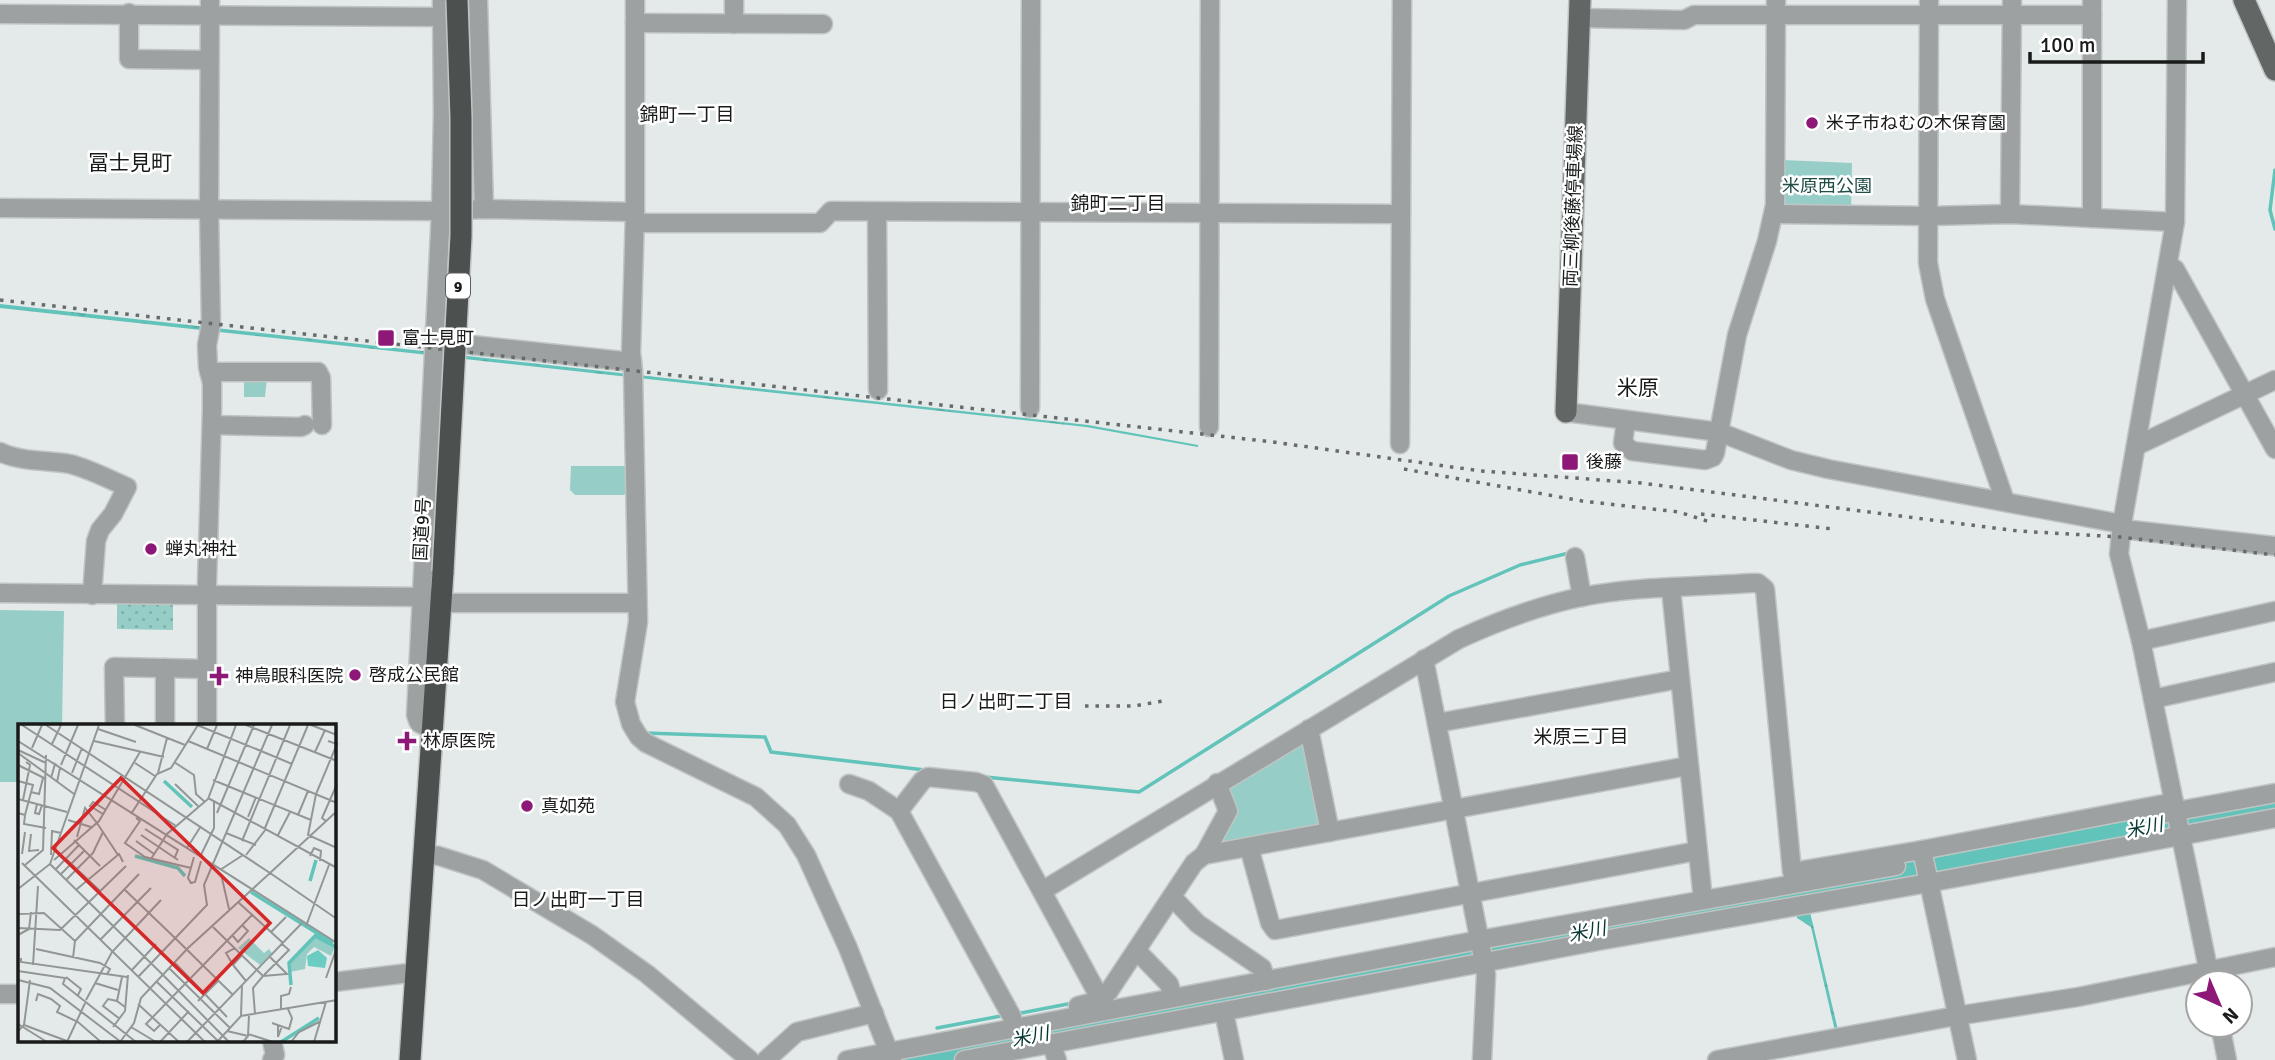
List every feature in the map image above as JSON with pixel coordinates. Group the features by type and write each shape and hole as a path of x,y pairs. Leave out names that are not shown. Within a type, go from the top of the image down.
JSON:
{"highway":[{"name":"国道9号","path":"410,1060 433,730 430,599 443,572 461,236 457,0"}],"main road":[{"path":"2244,0 2275,70"},
{"name":"両三柳後藤停車場線","path":"1566,412 1580,9"}],"street":[{"path":"478,0 484,209"},
{"path":"635,0 633,372 636,633 625,702 631,724 646,743 756,797 787,824 806,855 889,1053"},
{"path":"734,0 734,24"},
{"path":"1030,408 1031,0"},
{"path":"1209,427 1210,0"},
{"path":"1400,444 1402,0"},
{"path":"2177,0 2175,222 2119,554 2141,641 2208,969"},
{"path":"0,14 77,7 129,13 210,7 442,8 443,114 430,599"},
{"path":"207,724 212,425 212,383 207,345 211,324 210,7"},
{"path":"1580,9 1685,20 1695,15 1775,7 2092,8 2092,218"},
{"path":"1626,420 1623,443 1632,451 1710,459 1715,453 1737,335 1774,214 1775,7"},
{"path":"1928,7 1928,263 1935,299 2005,501"},
{"path":"2010,214 2012,8"},
{"path":"129,13 129,59 209,60"},
{"path":"635,23 823,24"},
{"path":"0,208 484,209 820,223 831,211 1401,214"},
{"path":"877,213 878,390"},
{"path":"1774,214 2010,214 2175,222"},
{"path":"2168,265 2175,269 2275,449"},
{"path":"435,341 633,372"},
{"path":"209,372 318,372 321,378 314,425 212,425"},
{"path":"2136,446 2275,380"},
{"path":"1566,412 1719,432 1791,460 1828,469 2005,501 2122,527 2275,547"},
{"path":"0,452 18,459 83,467 127,486 96,541 92,595"},
{"path":"1575,557 1582,597"},
{"path":"1042,891 1424,659 1484,627 1525,612 1582,597 1758,583 1765,589 1792,872 2178,818 2275,818"},
{"path":"1671,589 1703,900"},
{"path":"0,593 636,603"},
{"path":"2141,641 2275,611"},
{"path":"1424,659 1486,975 1482,1060"},
{"path":"115,724 114,667 207,669"},
{"path":"165,668 165,724"},
{"path":"2153,699 2275,672"},
{"path":"1437,723 1680,679"},
{"path":"1309,729 1330,832"},
{"path":"1204,855 1688,766"},
{"path":"899,811 928,777 982,783 1101,1000"},
{"path":"889,1053 1012,1017 1101,1000 1137,951 1194,863 1204,855 1228,811 1217,783"},
{"path":"849,784 869,791 899,811 1012,1017"},
{"path":"846,1060 1266,981 1481,951 1928,882 2275,793"},
{"path":"1249,847 1270,923 1275,930 1697,851"},
{"path":"425,854 483,870 601,942 647,974 750,1060"},
{"path":"1922,855 1967,1060"},
{"path":"964,1060 1054,1051 1703,900 1880,870 1922,855"},
{"path":"1172,897 1198,924 1262,968 1266,981"},
{"path":"1137,951 1169,984 1171,991"},
{"path":"2236,969 2275,957"},
{"path":"336,982 417,972"},
{"path":"1717,1060 1956,1016 2184,981"},
{"path":"0,993 18,993"},
{"path":"766,1060 797,1032 874,1013"},
{"path":"1224,1013 1234,1060"},
{"path":"2223,1039 2227,1060"},
{"path":"272,1042 275,1055 272,1060"}],"green space":[{"name":"米原西公園","path":"1783,160 1852,163 1851,211 1788,209 1783,203"},
{"path":"244,377 267,377 265,397 244,397"},
{"path":"571,466 630,466 629,488 624,495 575,495 570,490"},
{"path":"117,600 173,600 173,630 117,629"},
{"path":"0,610 64,611 62,724 18,724 18,782 0,782"},
{"path":"1304,737 1324,825 1220,847 1215,842 1224,789"}],"water":[{"path":"0,304 1088,425 1198,447 1086,427 0,308"},
{"path":"1810,912 1838,1030 1835,1031 1811,927 1797,918 1796,914"}],"waterway":[{"path":"2275,170 2270,210 2275,229"},
{"path":"985,777 1139,792 1449,596 1520,565 1569,553"},
{"path":"645,733 765,737 771,752 925,770"},
{"name":"米川","path":"899,1060 1638,920 1947,866 2275,802"},
{"path":"1015,1010 1021,1013 1073,1003"},
{"path":"937,1028 1002,1014"}],"railway":[{"path":"0,300 1273,442 1481,471 1641,483 2018,531 2120,537 2275,555"},
{"path":"1404,469 1582,501 1679,512 1710,522"},
{"path":"1701,514 1833,529"},
{"path":"1085,706 1134,706 1163,701"}],"place":[{"name":"米子市ねむの木保育園","path":"1812,123"},
{"name":"富士見町","path":"386,338"},
{"name":"後藤","path":"1570,462"},
{"name":"蝉丸神社","path":"151,549"},
{"name":"啓成公民館","path":"355,675"},
{"name":"神鳥眼科医院","path":"219,676"},
{"name":"林原医院","path":"407,741"},
{"name":"真如苑","path":"527,806"}],"district":[{"name":"錦町一丁目","path":"687,114"},
{"name":"冨士見町","path":"130,163"},
{"name":"錦町二丁目","path":"1118,203"},
{"name":"米原","path":"1638,388"},
{"name":"日ノ出町二丁目","path":"1006,701"},
{"name":"米原三丁目","path":"1581,736"},
{"name":"日ノ出町一丁目","path":"578,899"}]}
